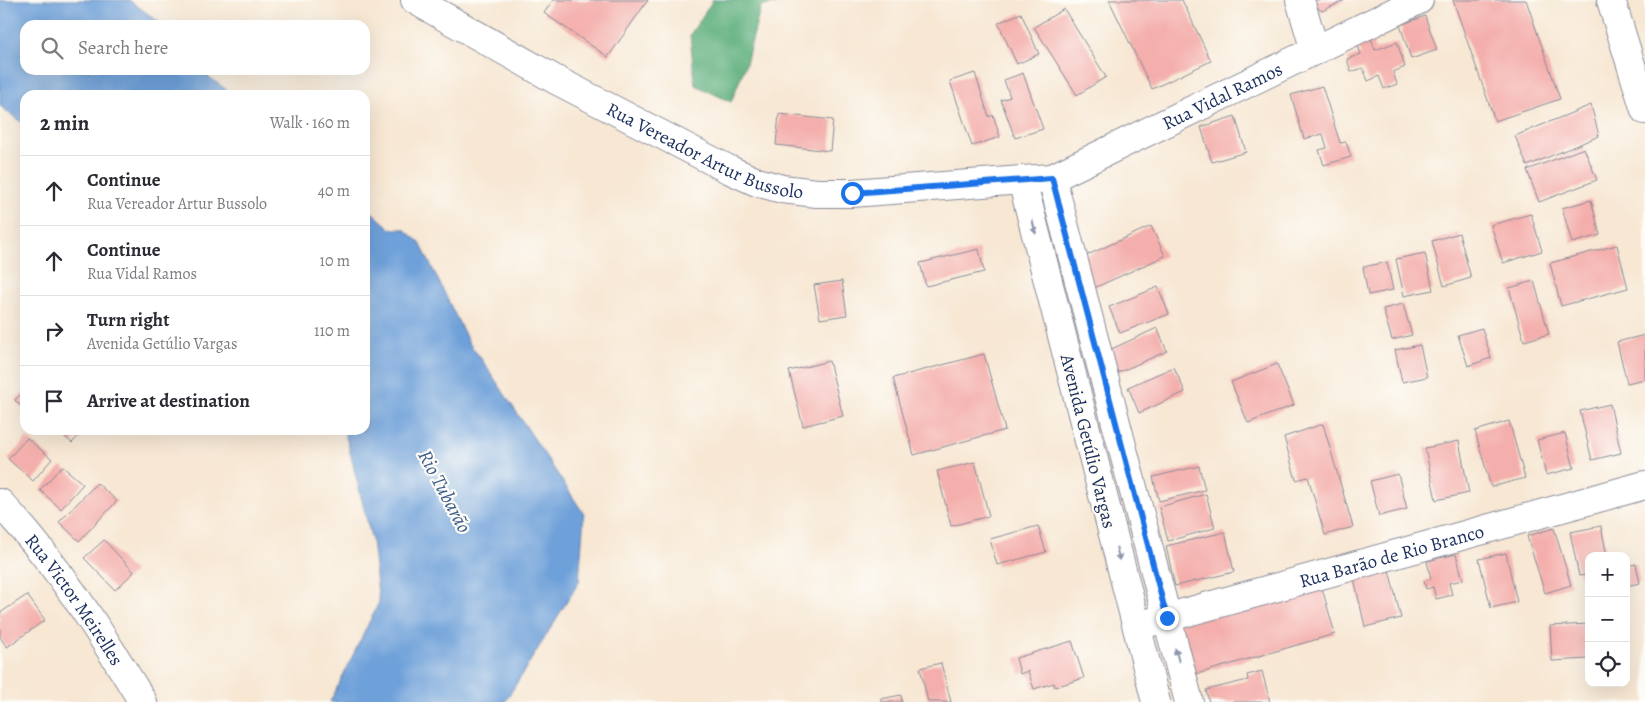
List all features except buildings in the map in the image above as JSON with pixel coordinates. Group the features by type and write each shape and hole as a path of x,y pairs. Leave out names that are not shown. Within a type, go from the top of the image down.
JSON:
{"street":[{"name":"Rua Vereador Artur Bussolo","path":"415,0 556,80 728,169 757,182 782,189 817,193 852,193 1022,180"},
{"path":"1300,0 1314,51"},
{"name":"Rua Vidal Ramos","path":"1022,180 1052,178 1419,0"},
{"path":"1611,0 1645,110"},
{"name":"Avenida Getúlio Vargas","path":"1052,178 1189,702"},
{"name":"Avenida Getúlio Vargas","path":"1022,180 1156,702"},
{"name":"Rua Barão de Rio Branco","path":"1137,626 1645,485"},
{"name":"Rua Victor Meirelles","path":"1,505 44,553 75,594 142,702"}],"green space":[{"path":"713,0 799,0 761,6 745,67 731,102 695,85 690,35"}],"water":[{"path":"0,0 129,0 156,20 20,20 20,75 206,75 227,90 20,90 20,121 0,106"},
{"name":"Rio Tubarão","path":"370,210 391,229 404,229 420,243 469,343 584,514 579,582 505,702 330,702 379,602 372,541 345,435 370,435"}],"route":[{"path":"852,193 1052,178 1167,618"}]}
